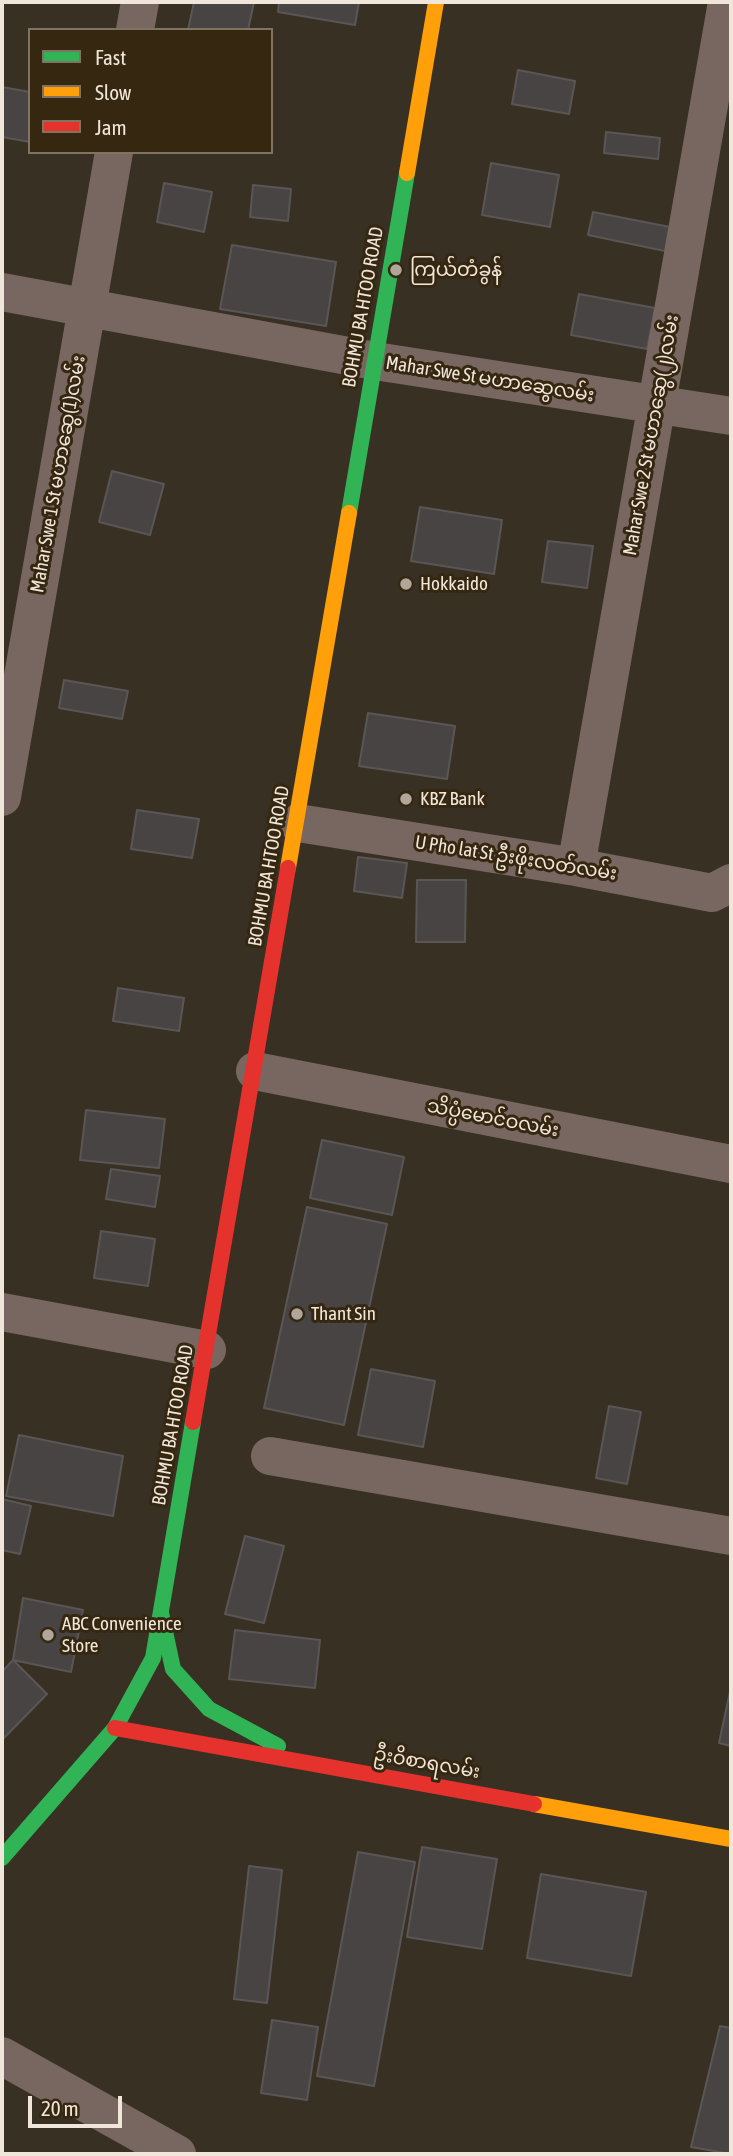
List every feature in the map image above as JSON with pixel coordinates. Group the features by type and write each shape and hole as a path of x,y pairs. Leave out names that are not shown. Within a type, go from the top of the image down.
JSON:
{"main road":[{"name":"BOHMU BA HTOO ROAD","path":"2,1857 114,1728 153,1658 256,1072 436,2"},
{"path":"161,1613 173,1669 209,1709 252,1734 321,1765"},
{"name":"ဦးဝိစာရလမ်း","path":"114,1728 731,1839"}],"street":[{"path":"135,28 140,2"},
{"name":"Mahar Swe 2 St မဟာဆွေ(၂)လမ်း","path":"576,867 727,2"},
{"name":"Mahar Swe 1 St မဟာဆွေ(1)လမ်း","path":"2,797 114,154"},
{"name":"Mahar Swe St မဟာဆွေလမ်း","path":"2,292 375,361 731,416"},
{"name":"U Pho lat St ဦးဖိုးလတ်လမ်း","path":"298,823 576,867 712,893 731,883"},
{"name":"သိပ္ပံမောင်ဝလမ်း","path":"256,1072 731,1164"},
{"path":"2,1312 207,1350"},
{"path":"270,1456 731,1536"},
{"path":"2,2056 177,2154"}],"building":[{"path":"194,2 254,2 248,28 188,28"},
{"path":"279,2 359,2 355,25 278,12"},
{"path":"518,70 575,81 569,114 512,104"},
{"path":"2,87 28,92 28,142 2,137"},
{"path":"606,132 660,138 658,159 604,153"},
{"path":"491,163 559,175 550,227 482,215"},
{"path":"164,183 212,192 204,232 157,222"},
{"path":"253,185 291,189 288,221 250,217"},
{"path":"593,212 670,227 665,251 588,235"},
{"path":"232,245 336,262 326,326 220,309"},
{"path":"579,294 655,308 647,349 571,335"},
{"path":"112,471 164,484 150,535 99,522"},
{"path":"420,507 502,520 494,574 411,561"},
{"path":"548,541 593,546 587,588 542,582"},
{"path":"64,680 128,691 122,719 59,708"},
{"path":"368,713 455,726 447,779 359,766"},
{"path":"137,810 199,819 192,858 131,849"},
{"path":"358,857 407,863 402,898 354,891"},
{"path":"417,880 466,880 465,942 416,942"},
{"path":"118,988 184,998 179,1031 113,1021"},
{"path":"86,1110 165,1119 159,1168 80,1160"},
{"path":"322,1140 404,1157 392,1215 310,1198"},
{"path":"111,1169 160,1176 155,1207 106,1199"},
{"path":"307,1207 387,1224 344,1425 264,1408"},
{"path":"101,1231 155,1239 148,1286 94,1278"},
{"path":"371,1369 435,1381 423,1447 358,1435"},
{"path":"609,1406 641,1412 627,1484 596,1478"},
{"path":"19,1435 123,1456 113,1516 6,1496"},
{"path":"2,1499 31,1506 20,1554 2,1550"},
{"path":"245,1536 284,1546 264,1623 225,1614"},
{"name":"ABC Convenience Store","path":"23,1598 83,1610 71,1672 13,1660"},
{"path":"235,1630 320,1640 315,1688 229,1679"},
{"path":"13,1660 47,1694 2,1740 2,1672"},
{"path":"731,1687 731,1746 719,1743"},
{"path":"422,1847 497,1859 482,1949 407,1937"},
{"path":"358,1852 415,1862 374,2086 317,2076"},
{"path":"249,1866 282,1870 267,2003 234,1999"},
{"path":"541,1874 646,1892 631,1976 527,1958"},
{"path":"272,2020 318,2027 307,2100 261,2093"},
{"path":"720,2026 731,2028 731,2154 691,2147"}],"traffic: fast":[{"path":"349,513 407,173"},
{"path":"2,1858 115,1728 153,1658 193,1422"},
{"path":"161,1613 173,1669 209,1709 278,1746"}],"traffic: slow":[{"path":"407,173 436,2"},
{"path":"288,868 349,513"},
{"path":"534,1804 731,1839"}],"traffic: jam":[{"path":"193,1422 288,868"},
{"path":"115,1728 534,1804"}],"place":[{"name":"ကြယ်တံခွန်","path":"396,270"},
{"name":"Hokkaido","path":"406,584"},
{"name":"KBZ Bank","path":"406,799"},
{"name":"Thant Sin","path":"297,1314"},
{"name":"ABC Convenience Store","path":"48,1635"}]}
